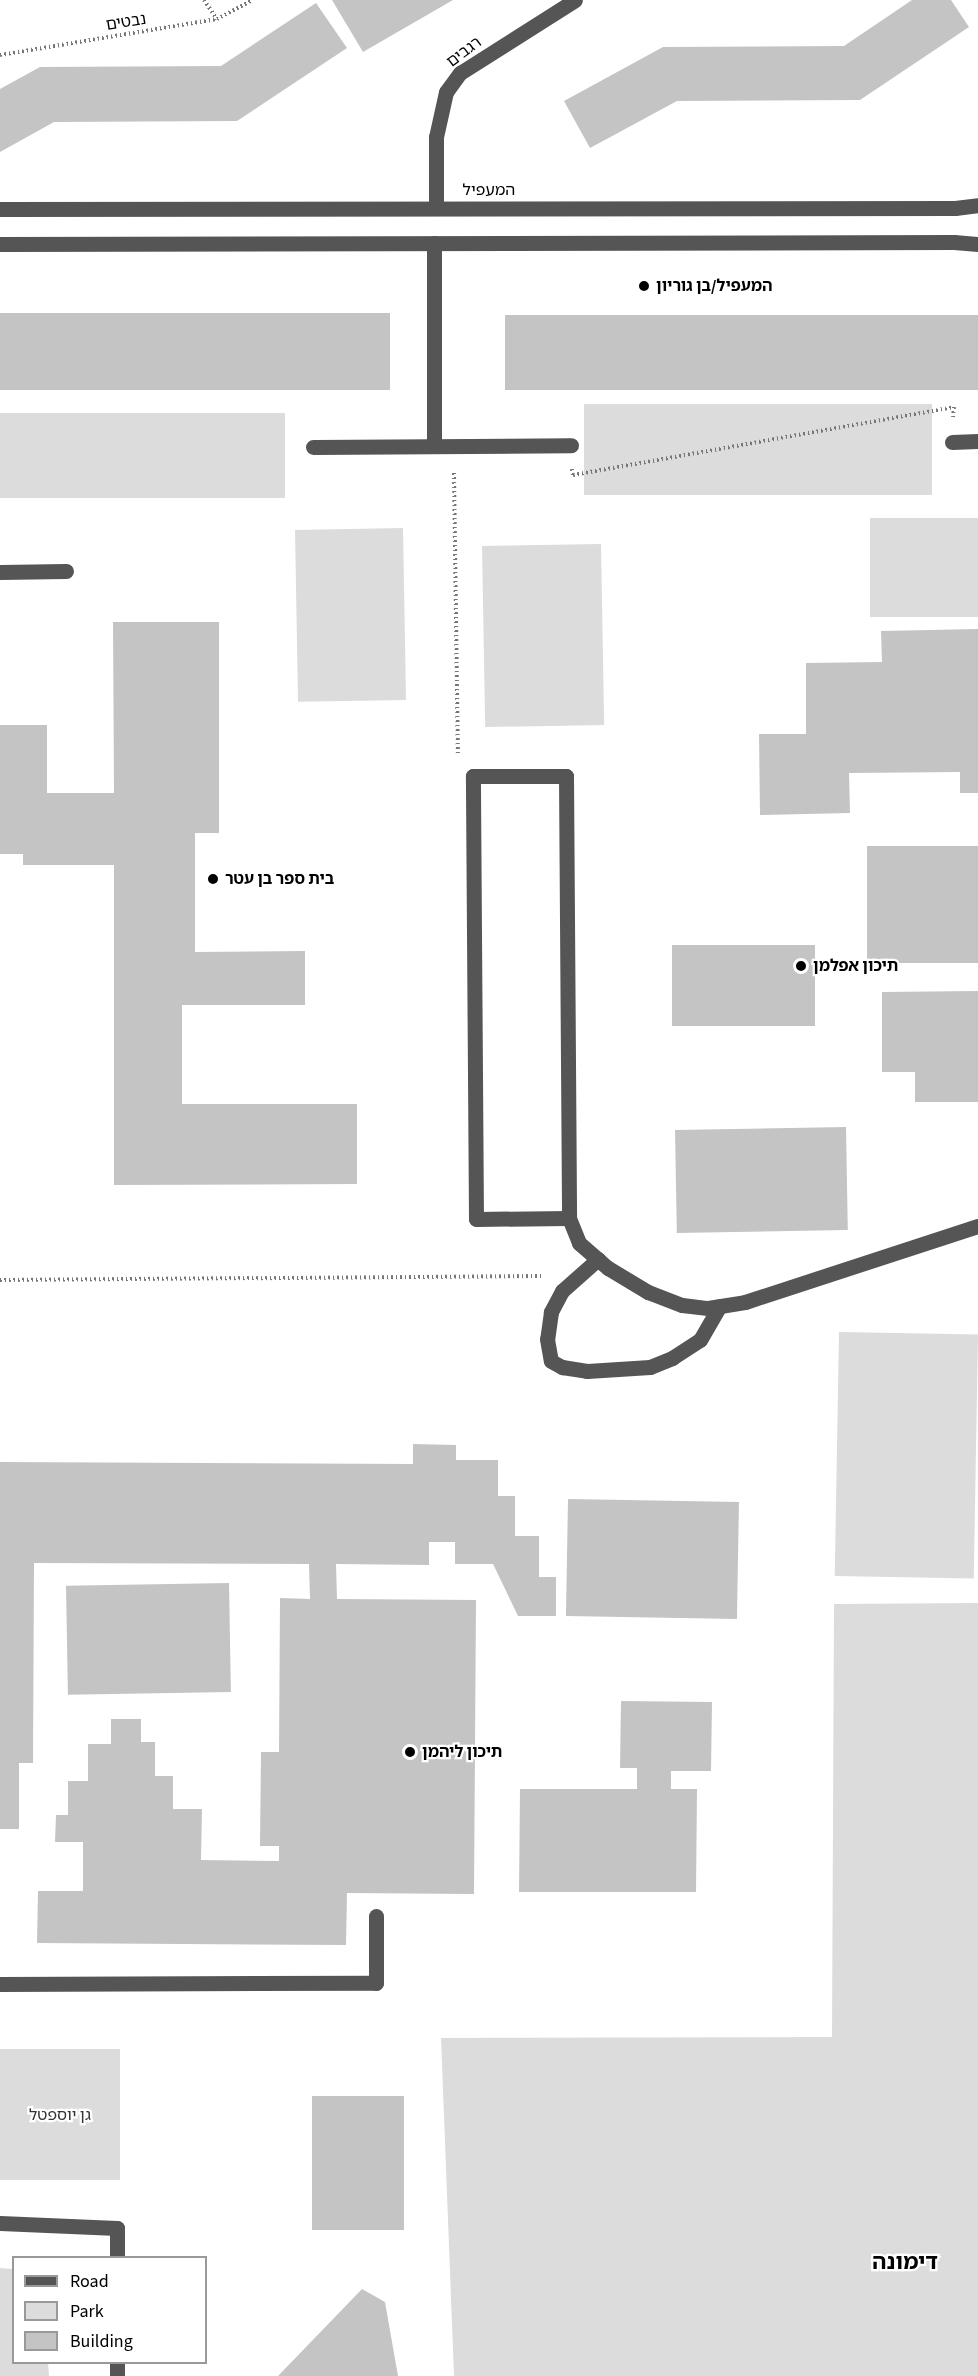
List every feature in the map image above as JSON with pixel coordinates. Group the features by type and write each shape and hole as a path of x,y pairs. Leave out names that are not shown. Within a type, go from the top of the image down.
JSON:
{"street":[{"name":"רגבים","path":"436,208 436,137 446,92 460,73 575,0"},
{"name":"המעפיל","path":"0,209 955,208 978,205"},
{"path":"434,243 434,445"},
{"path":"0,244 978,244"},
{"path":"952,442 978,441"},
{"path":"313,447 571,445"},
{"path":"0,572 66,571"},
{"path":"569,1218 476,1219 473,776 566,776 569,1218 579,1243 598,1259 648,1292 682,1305 708,1308 745,1302 978,1226"},
{"path":"598,1259 562,1291 551,1312 547,1339 551,1361 562,1367 587,1371 650,1367 672,1358 700,1340 720,1306"},
{"path":"0,1984 376,1983 376,1916"},
{"path":"0,2223 117,2228 117,2256"}],"path":[{"path":"204,0 217,19"},
{"name":"נבטים","path":"0,55 217,19 252,0"},
{"path":"571,445 573,475 954,407 952,442"},
{"path":"454,445 458,756 473,776"},
{"path":"0,1280 578,1275"}],"green space":[{"path":"584,404 932,404 932,495 584,495"},
{"path":"0,413 285,413 285,498 0,498"},
{"path":"870,518 978,518 978,617 870,617"},
{"path":"403,528 406,700 298,702 295,530"},
{"path":"601,544 604,725 485,727 482,546"},
{"path":"839,1332 978,1334 974,1578 835,1576"},
{"path":"978,1603 978,2376 454,2376 441,2038 832,2037 834,1604"},
{"name":"גן יוספטל","path":"0,2049 120,2049 120,2180 0,2180"},
{"path":"0,2268 12,2269 12,2364 48,2364 49,2376 0,2376"}],"building":[{"path":"332,0 453,0 363,52"},
{"path":"912,0 951,0 969,27 860,100 677,101 590,148 564,101 663,47 844,46"},
{"path":"316,3 347,48 237,121 54,122 0,152 0,89 40,67 221,66"},
{"path":"0,313 390,313 390,390 0,390"},
{"path":"505,315 978,315 978,390 505,390"},
{"path":"113,622 219,622 219,833 195,833 195,952 305,951 305,1005 182,1005 182,1104 357,1104 357,1184 114,1185 114,865 23,865 23,854 0,854 0,725 47,725 47,793 114,793"},
{"path":"978,629 978,793 960,793 960,772 849,773 850,813 760,815 759,734 806,734 806,663 882,662 881,631"},
{"path":"867,846 978,846 978,963 867,963"},
{"path":"672,945 815,945 815,1026 672,1026"},
{"path":"978,991 978,1102 915,1102 915,1072 882,1072 882,992"},
{"path":"846,1127 848,1230 677,1233 675,1130"},
{"path":"413,1444 456,1445 456,1460 498,1460 498,1496 515,1496 515,1536 539,1536 539,1577 556,1577 556,1616 518,1616 493,1564 455,1564 455,1542 429,1542 429,1565 336,1564 337,1599 476,1600 474,1894 347,1893 346,1945 37,1943 38,1891 83,1891 83,1842 55,1842 56,1815 68,1815 68,1781 88,1781 88,1744 111,1744 111,1719 141,1719 141,1742 155,1742 155,1776 173,1776 173,1809 202,1809 201,1860 279,1861 279,1846 260,1846 261,1752 279,1752 280,1598 310,1599 309,1564 34,1563 33,1763 19,1763 19,1829 0,1829 0,1462 413,1464"},
{"path":"568,1499 739,1502 737,1619 566,1616"},
{"path":"229,1583 231,1692 68,1695 66,1586"},
{"path":"621,1701 712,1702 711,1771 671,1771 671,1789 697,1789 696,1892 519,1892 520,1789 637,1789 637,1768 620,1768"},
{"path":"312,2096 404,2096 404,2230 312,2230"},
{"path":"362,2289 385,2302 398,2376 278,2376"}],"place":[{"name":"המעפיל/בן גוריון","path":"644,286"},
{"name":"בית ספר בן עטר","path":"213,879"},
{"name":"תיכון אפלמן","path":"801,966"},
{"name":"תיכון ליהמן","path":"410,1752"}],"district":[{"name":"דימונה","path":"905,2263"}]}
